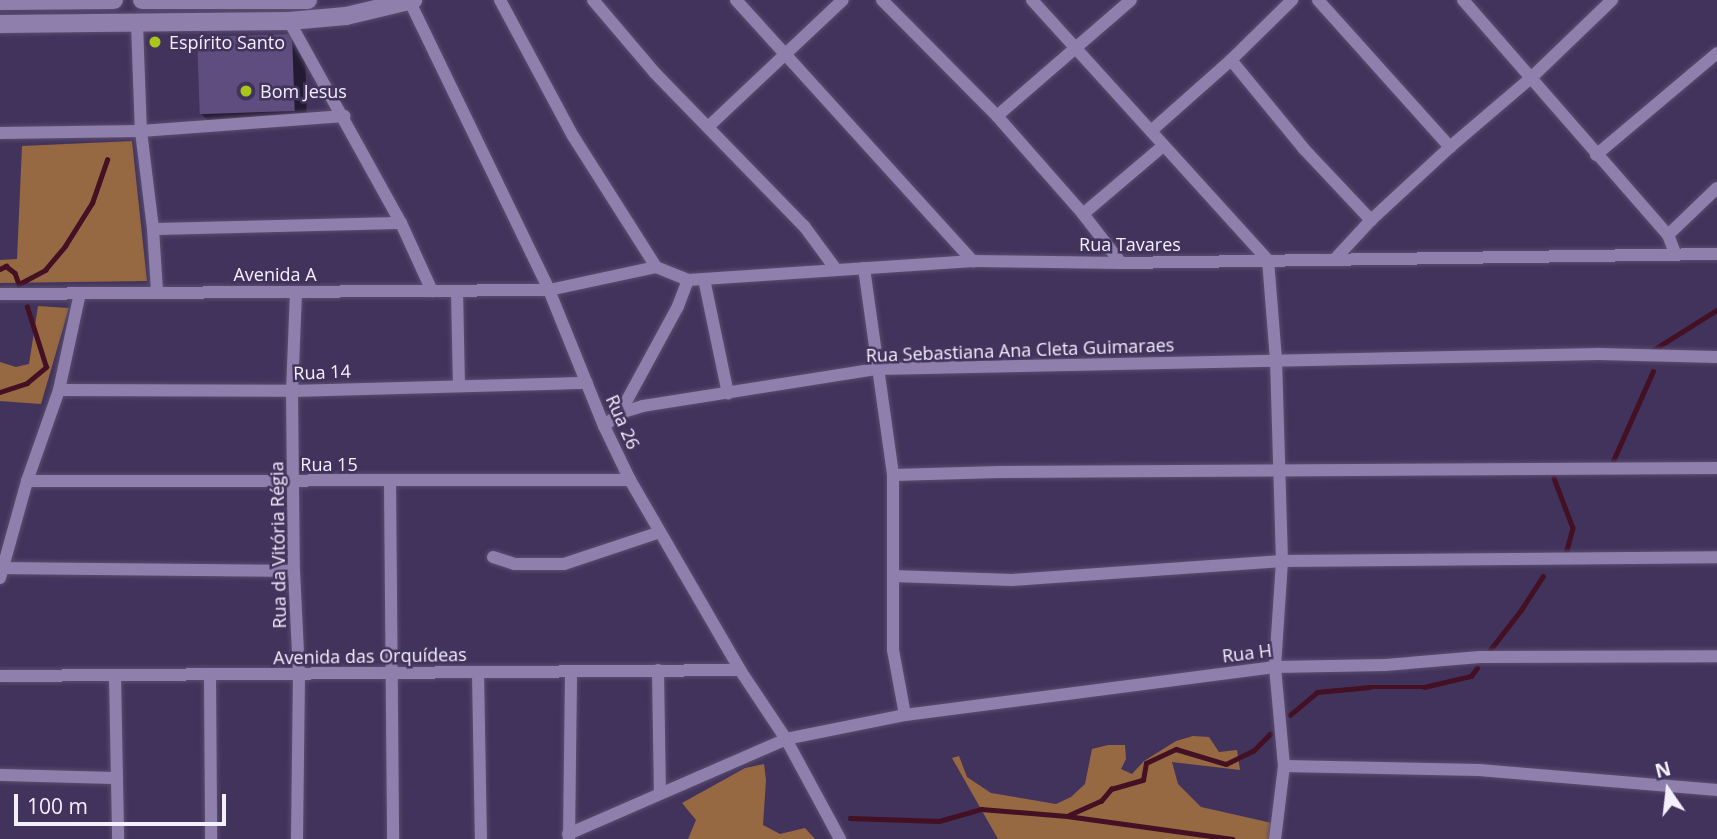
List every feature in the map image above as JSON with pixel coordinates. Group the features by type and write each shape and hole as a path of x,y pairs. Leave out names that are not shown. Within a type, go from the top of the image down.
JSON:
{"street":[{"path":"0,1 116,0 129,23 153,229 157,291"},
{"path":"142,0 308,0"},
{"path":"0,24 289,21 345,16 410,0"},
{"name":"Rua 26","path":"410,0 549,290 604,426 630,481 740,670 786,739 840,839"},
{"path":"500,0 573,136 656,267 549,290"},
{"path":"593,0 655,73 804,226 835,268"},
{"path":"736,0 973,261"},
{"path":"708,127 843,0"},
{"path":"882,0 997,116 1083,214 1121,263"},
{"path":"1032,0 1268,260 1276,359 1282,561 1275,667 1284,766 1275,839"},
{"path":"997,116 1131,0"},
{"path":"1151,131 1231,60 1292,0"},
{"path":"1318,0 1450,147"},
{"path":"1463,0 1668,235 1675,253"},
{"path":"1334,260 1371,220 1450,147 1532,77 1607,2"},
{"path":"289,21 401,223 432,291"},
{"path":"1596,155 1717,53"},
{"path":"1231,60 1304,149 1371,220"},
{"path":"0,133 141,131 344,116"},
{"path":"1083,214 1163,146"},
{"path":"1668,235 1717,188"},
{"path":"153,229 401,223"},
{"name":"Rua Tavares","path":"656,267 688,280 835,268 973,261 1121,263 1717,254"},
{"path":"864,268 876,369 893,475 892,650 905,715"},
{"path":"704,279 728,394"},
{"path":"620,414 678,306 688,280"},
{"path":"457,290 459,384"},
{"name":"Avenida A","path":"0,294 549,290"},
{"name":"Rua da Vitória Régia","path":"296,292 292,391 294,571 299,674 297,839"},
{"path":"80,293 59,390 27,481 1,573 294,571"},
{"name":"Rua Sebastiana Ana Cleta Guimaraes","path":"604,426 620,414 643,406 876,369 1276,359 1717,356"},
{"name":"Rua 14","path":"59,390 292,391 459,384 587,383"},
{"path":"893,475 1717,468"},
{"name":"Rua 15","path":"27,481 630,481"},
{"path":"390,482 393,839"},
{"path":"493,557 514,564 564,564 660,532"},
{"path":"893,576 1012,580 1282,561 1717,557"},
{"name":"Rua H","path":"568,837 660,793 786,739 905,715 1275,667 1385,665 1508,657 1717,656"},
{"path":"658,670 660,793"},
{"name":"Avenida das Orquídeas","path":"0,676 740,670"},
{"path":"568,837 571,671"},
{"path":"478,672 481,839"},
{"path":"115,676 118,839"},
{"path":"210,676 211,839"},
{"path":"1284,766 1479,770 1717,790"},
{"path":"0,775 117,778"}],"shaded area":[{"path":"132,141 147,281 0,283 0,260 17,259 22,146"},
{"path":"38,306 69,308 41,404 0,401 0,362 16,367 29,364"},
{"path":"1193,736 1209,737 1219,752 1237,750 1240,770 1172,762 1178,784 1201,807 1272,823 1270,839 998,839 952,758 959,756 967,777 991,793 1056,804 1071,797 1085,784 1092,749 1125,745 1126,759 1121,769 1132,774 1144,761 1176,741"},
{"path":"764,764 766,780 763,825 780,834 805,828 815,839 688,839 696,820 682,803 745,768"}],"building":[{"name":"Bom Jesus","path":"292,34 295,111 200,114 197,37"}],"waterway":[{"path":"0,269 6,266 15,273 19,284 45,270 65,246 92,203 107,160"},
{"path":"0,392 27,383 46,367 27,307"},
{"path":"1650,352 1717,310"},
{"path":"1613,461 1653,371"},
{"path":"1554,478 1573,528 1566,554"},
{"path":"1490,650 1543,576"},
{"path":"1290,715 1317,692 1370,687 1424,687 1471,676 1477,668"},
{"path":"1069,815 1101,801 1111,789 1143,780 1146,763 1176,749 1226,764 1253,751 1270,734"},
{"path":"850,818 939,821 981,809 1067,816 1232,839"}],"place":[{"name":"Espírito Santo","path":"155,42"},
{"name":"Bom Jesus","path":"246,91"}]}
